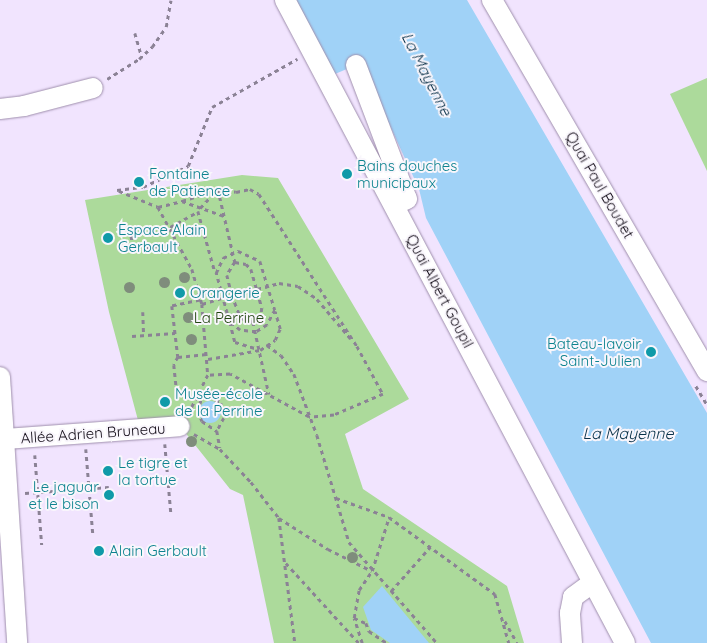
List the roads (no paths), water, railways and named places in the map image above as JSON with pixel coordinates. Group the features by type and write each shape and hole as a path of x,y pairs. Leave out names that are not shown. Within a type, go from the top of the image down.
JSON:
{"street":[{"name":"Quai Albert Goupil","path":"285,0 625,643"},
{"name":"Quai Paul Boudet","path":"492,0 707,370"},
{"path":"356,65 407,199 394,205"},
{"path":"0,109 24,106 101,83"},
{"path":"0,377 17,643"},
{"name":"Allée Adrien Bruneau","path":"5,439 172,427"},
{"path":"572,643 570,613 573,597 592,583"}],"water":[{"name":"La Mayenne","path":"296,0 467,0 707,413 707,643 651,643 426,218 419,189 361,63 335,74"},
{"path":"210,401 218,404 221,412 218,420 210,423 202,420 199,412 202,404"},
{"path":"382,586 429,643 390,643 371,630 363,607"}],"place":[{"name":"Bains douches municipaux","path":"347,174"},
{"name":"Fontaine de Patience","path":"139,182"},
{"name":"Espace Alain Gerbault","path":"108,238"},
{"name":"Orangerie","path":"180,293"},
{"name":"Bateau-lavoir Saint-Julien","path":"651,352"},
{"name":"Musée-école de la Perrine","path":"165,402"},
{"name":"Le tigre et la tortue","path":"108,471"},
{"name":"Le jaguar et le bison","path":"109,495"},
{"name":"Alain Gerbault","path":"99,551"}],"park label":[{"name":"La Perrine","path":"229,318"}]}
